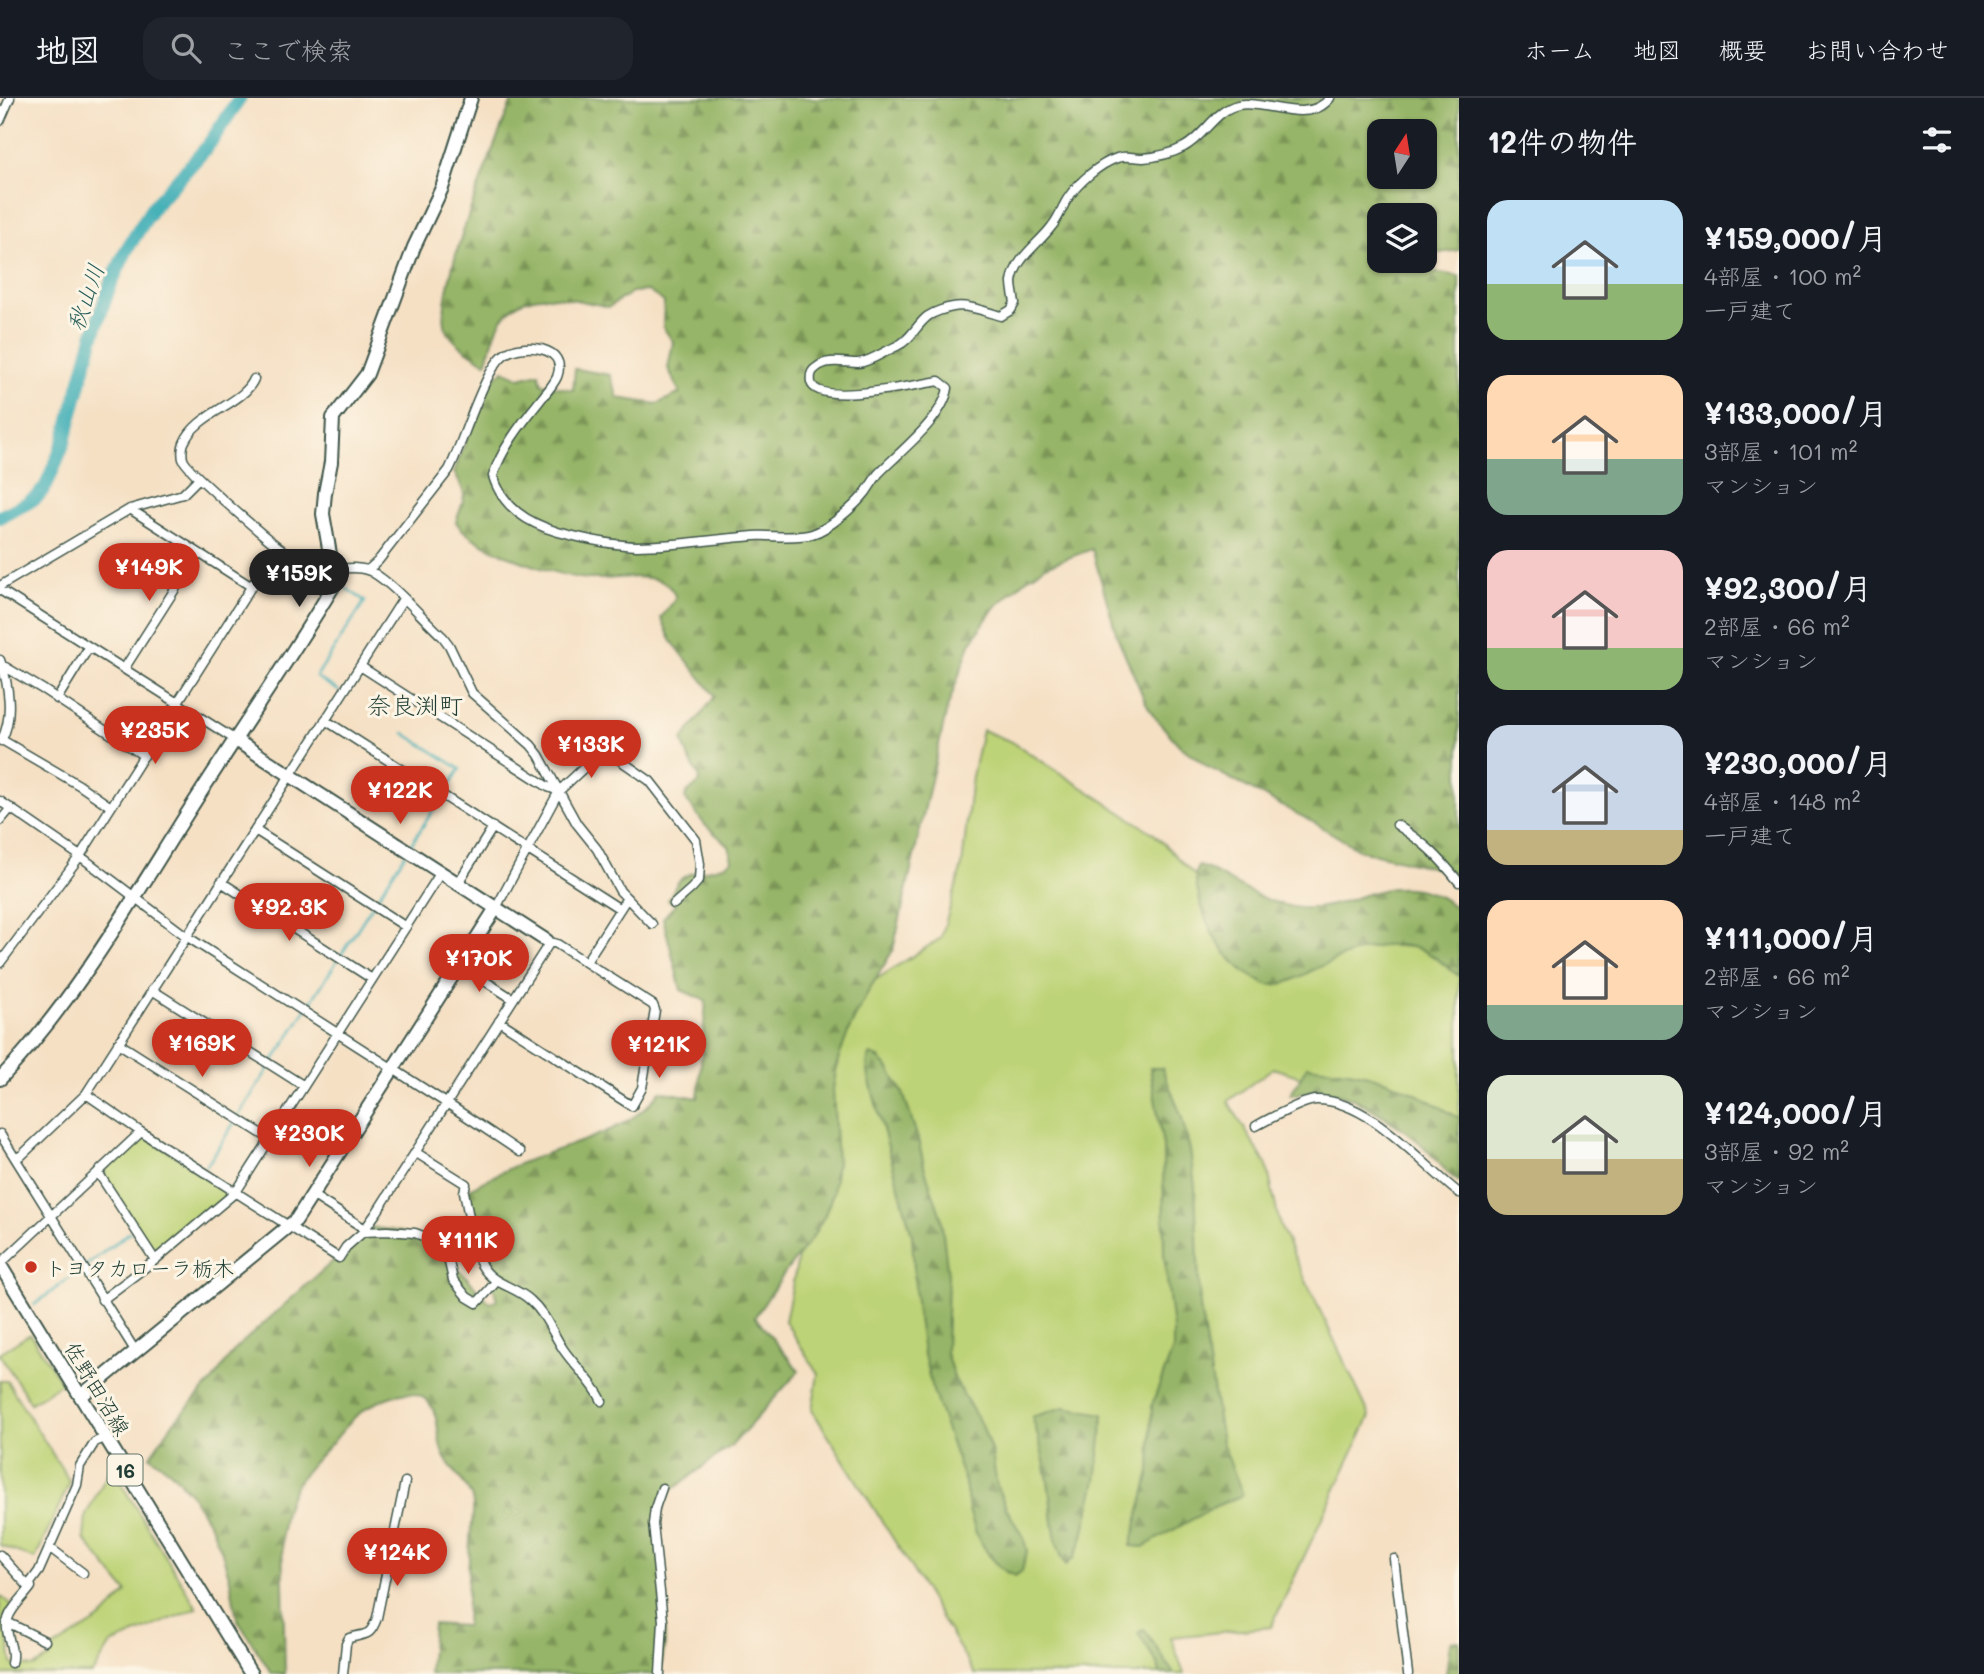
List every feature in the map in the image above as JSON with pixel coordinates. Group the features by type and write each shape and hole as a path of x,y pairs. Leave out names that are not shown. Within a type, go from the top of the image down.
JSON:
{"street":[{"path":"0,121 10,98"},
{"path":"0,1079 64,1004 334,585 323,514 331,462 333,418 367,374 414,247 442,188 471,98"},
{"path":"368,570 378,561 449,470 496,364 506,354 525,348 538,348 554,354 558,371 557,378 529,413 503,454 493,476 496,487 517,514 538,525 575,537 637,546 814,534 857,502 877,476 919,434 944,402 948,388 939,381 835,395 812,387 810,379 816,367 830,362 862,363 903,343 929,316 951,307 961,306 1000,316 1011,310 1015,303 1012,282 1019,266 1053,226 1069,196 1090,174 1108,162 1119,157 1145,158 1188,146 1217,118 1239,105 1293,111 1315,108 1330,98"},
{"path":"254,379 252,385 239,396 206,416 184,442 183,460 199,478 277,547 313,568 368,570 403,599 449,645 472,693 539,755 577,824 597,849 620,891 652,924"},
{"path":"199,478 183,494 130,509 0,588 496,908 653,1005 655,1010 642,1088 632,1106 499,1021"},
{"path":"130,509 252,587"},
{"path":"0,962 80,856 277,547"},
{"path":"124,669 198,553"},
{"path":"16,1158 86,1094 403,599"},
{"path":"57,699 89,647"},
{"path":"1,662 144,756"},
{"path":"1,662 8,706 7,729 1,741 79,785 111,807"},
{"path":"360,666 558,791"},
{"path":"326,720 620,909"},
{"path":"82,1396 296,1220 496,908 558,791 604,749 650,781 695,840 699,880 674,904"},
{"path":"0,801 80,856 186,936 520,1152"},
{"path":"0,821 11,808"},
{"path":"1396,825 1438,856 1459,882"},
{"path":"458,883 493,828"},
{"path":"255,830 406,927"},
{"path":"103,1300 236,1192 441,872"},
{"path":"221,883 372,979"},
{"path":"586,962 627,898"},
{"path":"86,1094 339,1258 346,1247 364,1230 549,941"},
{"path":"460,964 513,999"},
{"path":"152,990 304,1086"},
{"path":"118,1043 270,1139"},
{"path":"1256,1126 1314,1099 1351,1108 1382,1126 1459,1194"},
{"path":"0,1264 141,1132"},
{"path":"0,1134 136,1352"},
{"path":"415,1152 466,1184 464,1192 482,1266 497,1281 528,1297 537,1306 549,1321 564,1351 593,1385 602,1401"},
{"path":"97,1173 155,1260"},
{"path":"312,1195 364,1230 415,1233 428,1238 447,1253 453,1280 467,1297 477,1303 497,1281"},
{"path":"441,1249 474,1237"},
{"name":"佐野田沼線","path":"0,1264 251,1674"},
{"path":"0,1555 28,1586 39,1571 77,1485 80,1466 95,1442 105,1438"},
{"path":"343,1674 349,1638 368,1634 377,1618 405,1482"},
{"path":"660,1674 663,1621 653,1524 654,1508 663,1488"},
{"path":"49,1547 83,1573"},
{"path":"1394,1559 1408,1674"},
{"path":"10,1663 13,1656 6,1629 8,1616 31,1587 30,1583"},
{"path":"7,1622 45,1641"}],"green space":[{"path":"513,98 1459,98 1459,250 1437,253 1437,203 1367,203 1367,273 1437,273 1459,276 1459,874 1360,850 1208,767 1180,746 1155,718 1145,701 1117,636 1092,549 1046,566 1028,578 994,608 970,644 947,709 893,950 849,1030 838,1060 833,1089 837,1163 833,1193 812,1238 755,1317 799,1371 733,1444 671,1491 665,1501 660,1519 665,1643 660,1674 429,1674 433,1624 466,1626 473,1504 467,1487 443,1454 436,1418 430,1404 417,1395 399,1394 380,1401 356,1416 305,1472 291,1493 285,1510 282,1534 285,1674 272,1674 237,1619 230,1580 212,1528 191,1494 171,1472 150,1456 174,1422 213,1380 233,1352 371,1227 417,1238 441,1253 489,1302 497,1300 466,1191 521,1163 618,1126 649,1105 660,1091 698,1098 706,1001 681,990 663,918 676,904 668,900 680,880 692,873 720,867 732,860 729,846 705,825 685,798 699,783 700,778 682,740 715,696 671,640 661,618 676,598 670,587 650,578 588,579 537,567 479,542 456,522 464,492 454,472 489,383 504,370 520,378 539,373 542,384 573,390 575,369 610,375 618,398 657,404 680,393 668,368 673,342 663,327 664,302 648,291 632,292 609,307 552,297 525,301 513,307 500,322 486,363 453,339 446,328 444,309 457,250"},
{"path":"982,730 1012,742 1153,833 1256,937 1459,950 1459,1163 1333,1087 1273,1068 1228,1101 1267,1166 1280,1226 1370,1416 1271,1627 1171,1637 1184,1674 975,1674 812,1410 818,1374 785,1321 817,1167 809,1022 941,938 962,866 972,776"},
{"path":"1198,866 1263,898 1300,908 1334,905 1380,890 1396,888 1413,888 1435,894 1459,909 1459,976 1424,951 1395,945 1352,953 1286,983 1262,983 1240,968 1216,939 1201,905 1196,878"},
{"path":"870,1055 879,1058 889,1069 903,1093 941,1217 948,1275 946,1353 955,1380 983,1428 992,1453 997,1487 1024,1539 1027,1551 1022,1571 1015,1576 1006,1572 991,1558 977,1536 965,1483 931,1385 916,1304 912,1235 869,1078 867,1063"},
{"path":"1307,1066 1356,1072 1384,1080 1413,1092 1459,1118 1459,1182 1410,1135 1373,1108 1332,1093 1317,1091 1290,1095"},
{"path":"1150,1068 1162,1068 1181,1115 1190,1150 1195,1186 1200,1307 1222,1442 1243,1495 1216,1506 1143,1547 1131,1546 1150,1472 1152,1405 1173,1349 1164,1255 1163,1146"},
{"path":"145,1136 227,1189 226,1197 158,1253 152,1252 104,1176 106,1169 138,1137"},
{"path":"30,1334 62,1383 31,1403 0,1355"},
{"path":"0,1381 7,1381 70,1482 35,1559 0,1545"},
{"path":"1064,1407 1103,1414 1096,1480 1082,1540 1074,1558 1066,1565 1055,1535 1046,1473 1032,1417"},
{"path":"111,1467 197,1608 111,1644 92,1674 0,1674 0,1596 12,1605 5,1616 12,1664 33,1667 49,1658 55,1647 103,1617 127,1592 84,1539 86,1515"},
{"path":"1144,1629 1174,1674 1160,1674 1158,1665 1138,1633"},
{"path":"1459,1641 1459,1674 1446,1674 1450,1642"}],"waterway":[{"name":"秋山川","path":"0,517 38,496 46,486 64,442 109,288 127,249 153,207 207,147 240,98"},
{"path":"339,691 316,677 365,601 344,587"},
{"path":"404,733 460,769 445,793"},
{"path":"408,849 441,798"},
{"path":"341,955 405,854"},
{"path":"206,1167 337,961"},
{"path":"34,1305 130,1232"}],"place":[{"name":"トヨタカローラ栃木","path":"31,1267"}],"district":[{"name":"奈良渕町","path":"415,704"}]}
